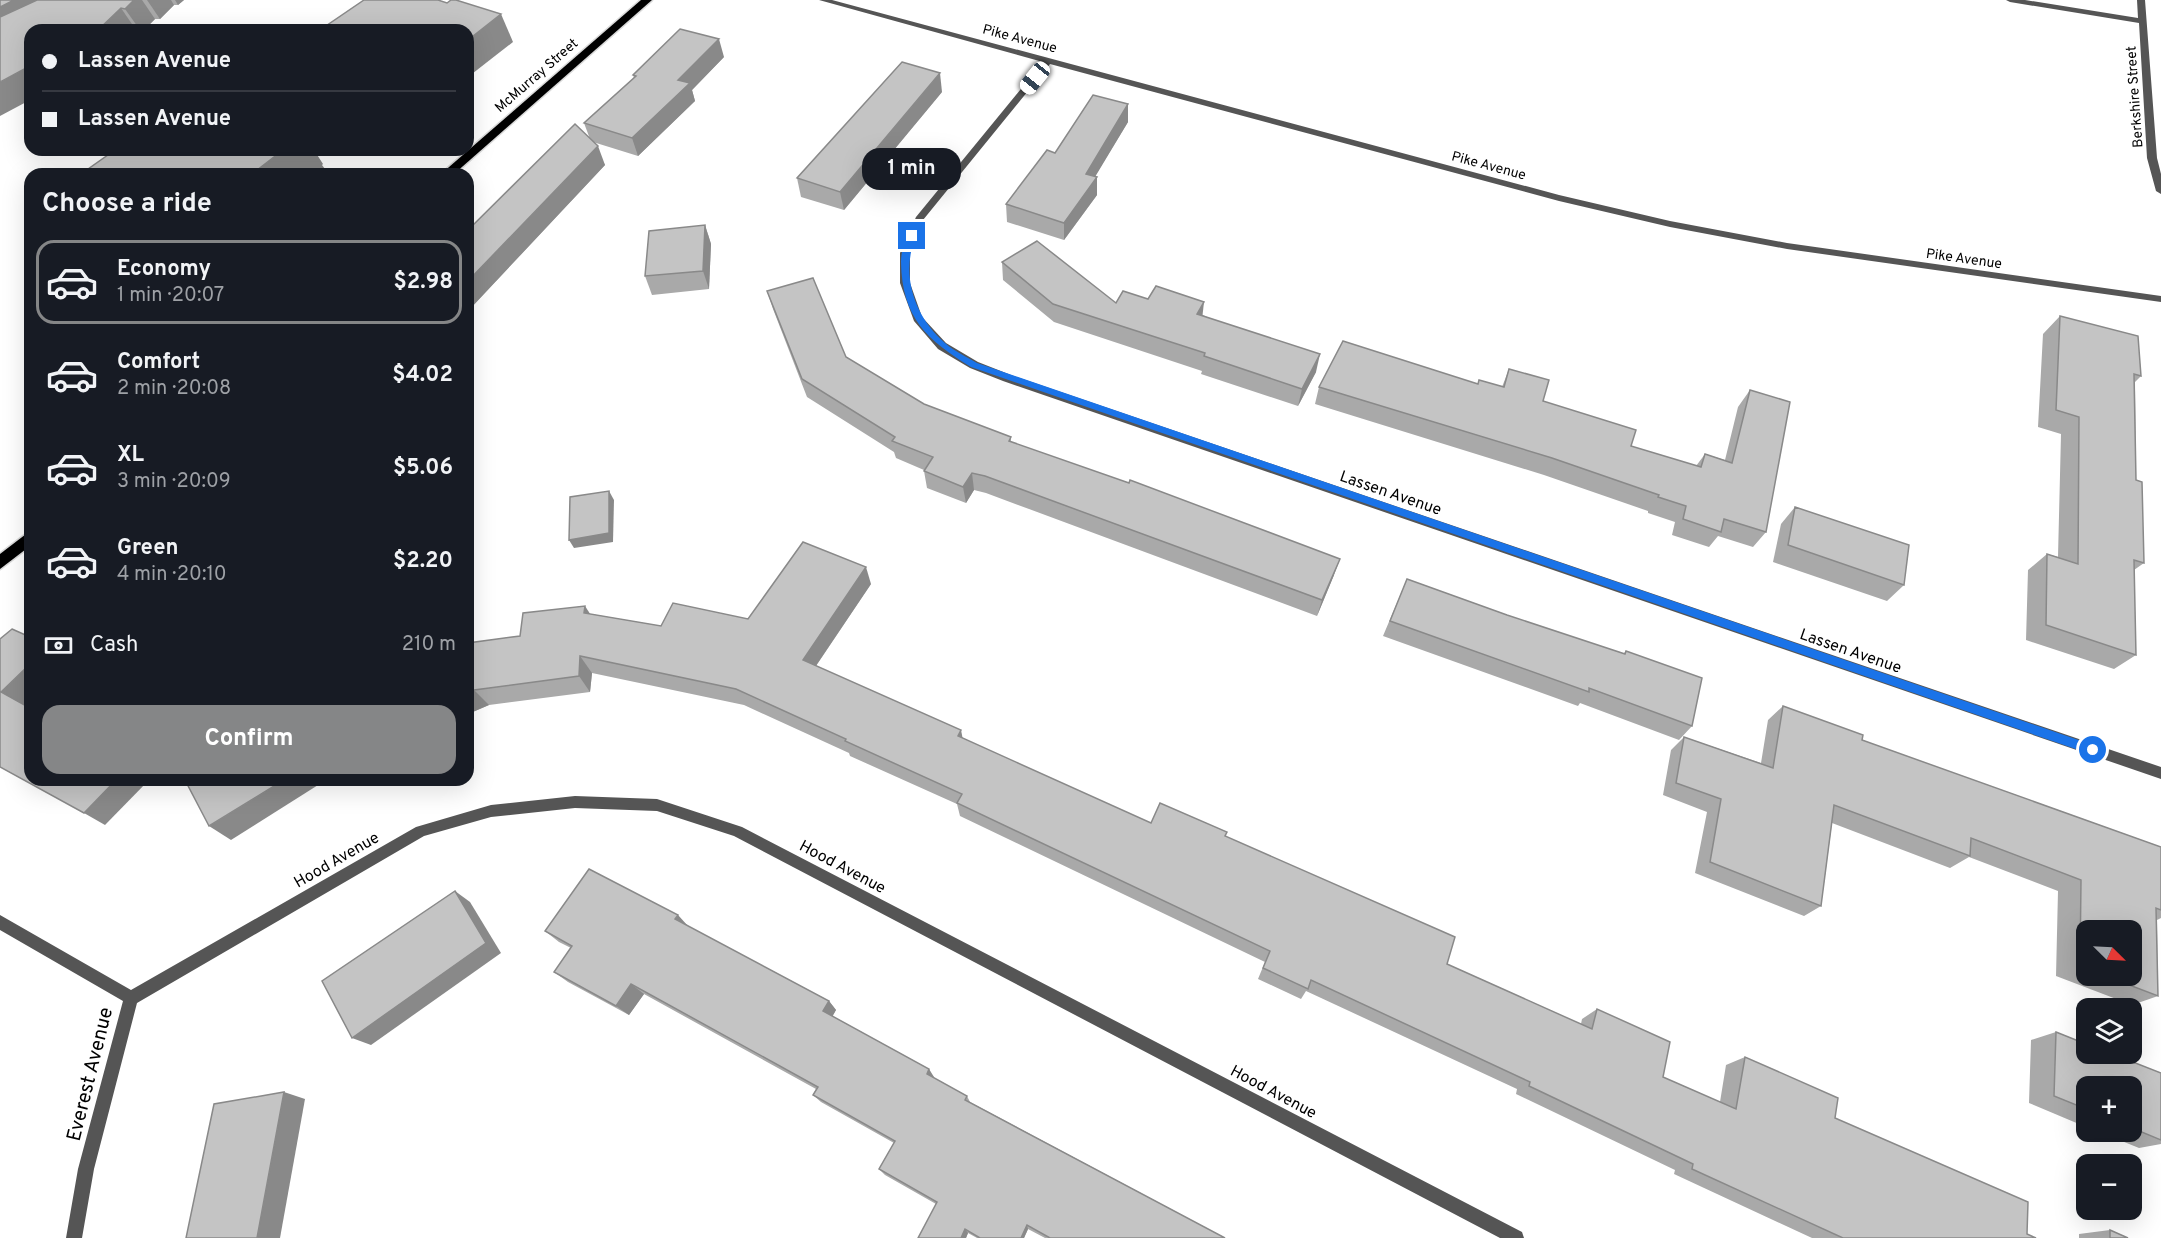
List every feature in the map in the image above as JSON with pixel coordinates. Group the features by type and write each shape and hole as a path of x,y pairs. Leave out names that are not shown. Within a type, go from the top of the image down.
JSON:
{"main road":[{"name":"McMurray Street","path":"474,151 647,0"},
{"name":"McMurray Street","path":"454,168 468,156"},
{"path":"0,563 24,542"}],"street":[{"name":"Pike Avenue","path":"823,0 1559,198 1670,224 1787,246 2161,299"},
{"path":"2010,0 2142,21"},
{"name":"Berkshire Street","path":"2141,0 2152,158 2161,191"},
{"name":"Lassen Avenue","path":"1049,60 919,219 905,254 905,283 918,318 942,346 974,365 1006,378 2161,773"},
{"name":"Hood Avenue","path":"130,998 421,831 501,810 575,802 657,805 737,831 1516,1238"},
{"name":"Everest Avenue","path":"0,922 130,998 86,1168 74,1238"}],"building":[{"path":"0,0 14,0 0,7"},
{"path":"37,0 134,0 125,9 121,8 104,24 24,24 24,69 0,82 0,17"},
{"path":"364,0 438,0 447,3 456,0 501,14 474,35 474,24 329,24"},
{"path":"680,29 719,39 678,80 690,83 632,138 584,123 636,76 633,75"},
{"path":"902,62 940,73 840,192 797,178"},
{"path":"1093,95 1128,104 1086,174 1097,177 1064,223 1006,204 1047,150 1055,153"},
{"path":"575,124 598,146 474,275 474,224"},
{"path":"106,156 275,156 260,168 90,168"},
{"path":"705,225 703,271 645,276 649,231"},
{"path":"1037,241 1116,303 1123,291 1148,299 1156,286 1204,302 1197,314 1320,354 1302,389 1204,356 1205,353 1053,304 1002,262"},
{"path":"813,278 846,357 924,404 1011,437 1009,441 1129,483 1130,480 1340,559 1322,600 985,476 972,473 963,487 924,471 933,457 892,441 895,437 802,379 767,291"},
{"path":"2060,316 2138,336 2141,376 2134,374 2136,480 2142,482 2144,563 2134,560 2136,655 2046,625 2047,554 2078,564 2079,417 2056,410"},
{"path":"1343,341 1478,384 1479,380 1504,387 1509,369 1549,380 1543,401 1636,430 1631,446 1701,467 1705,454 1732,463 1750,390 1790,402 1766,532 1724,519 1721,532 1683,519 1686,506 1658,497 1659,495 1552,458 1319,387"},
{"path":"609,491 609,533 569,540 570,497"},
{"path":"1795,507 1909,545 1904,585 1788,545"},
{"path":"803,542 866,567 803,660 961,730 958,736 1151,823 1160,803 1227,832 1225,836 1455,937 1447,964 1592,1029 1597,1009 1670,1042 1663,1077 1736,1109 1745,1057 1838,1098 1835,1118 2028,1202 2027,1234 2036,1238 1843,1238 1692,1169 1693,1164 1529,1086 1530,1082 1311,980 1308,989 1263,968 1270,951 957,803 962,794 736,689 580,656 579,676 474,690 474,642 520,636 523,613 585,606 584,613 661,626 673,603 748,619"},
{"path":"1407,579 1507,615 1625,654 1626,651 1702,678 1692,726 1589,688 1589,692 1390,621"},
{"path":"12,629 24,634 24,670 1,692 24,705 24,780 0,767 0,639"},
{"path":"1783,706 1863,735 1862,740 2161,847 2161,910 2156,908 2158,996 2132,986 2142,986 2142,920 2081,920 2081,880 1971,838 1970,856 1834,805 1821,906 1710,862 1721,799 1676,783 1684,737 1773,768"},
{"path":"35,786 110,786 84,813"},
{"path":"188,786 274,786 209,826"},
{"path":"589,869 678,915 675,919 829,1001 823,1011 929,1069 927,1074 967,1096 965,1100 1225,1238 1050,1238 1027,1225 1021,1238 980,1238 965,1229 961,1238 918,1238 937,1202 879,1169 895,1141 813,1095 818,1087 631,984 616,1006 554,972 572,946 545,931"},
{"path":"455,891 486,943 352,1038 322,981"},
{"path":"2056,1032 2076,1040 2076,1064 2138,1064 2161,1073 2161,1140 2142,1132 2142,1076 2076,1076 2076,1105 2054,1096"},
{"path":"284,1092 257,1238 186,1238 214,1104"},
{"path":"2110,1230 2128,1238 2110,1238"}],"route":[{"path":"912,236 905,254 905,283 918,318 942,346 974,365 1029,386 2093,750"}]}
